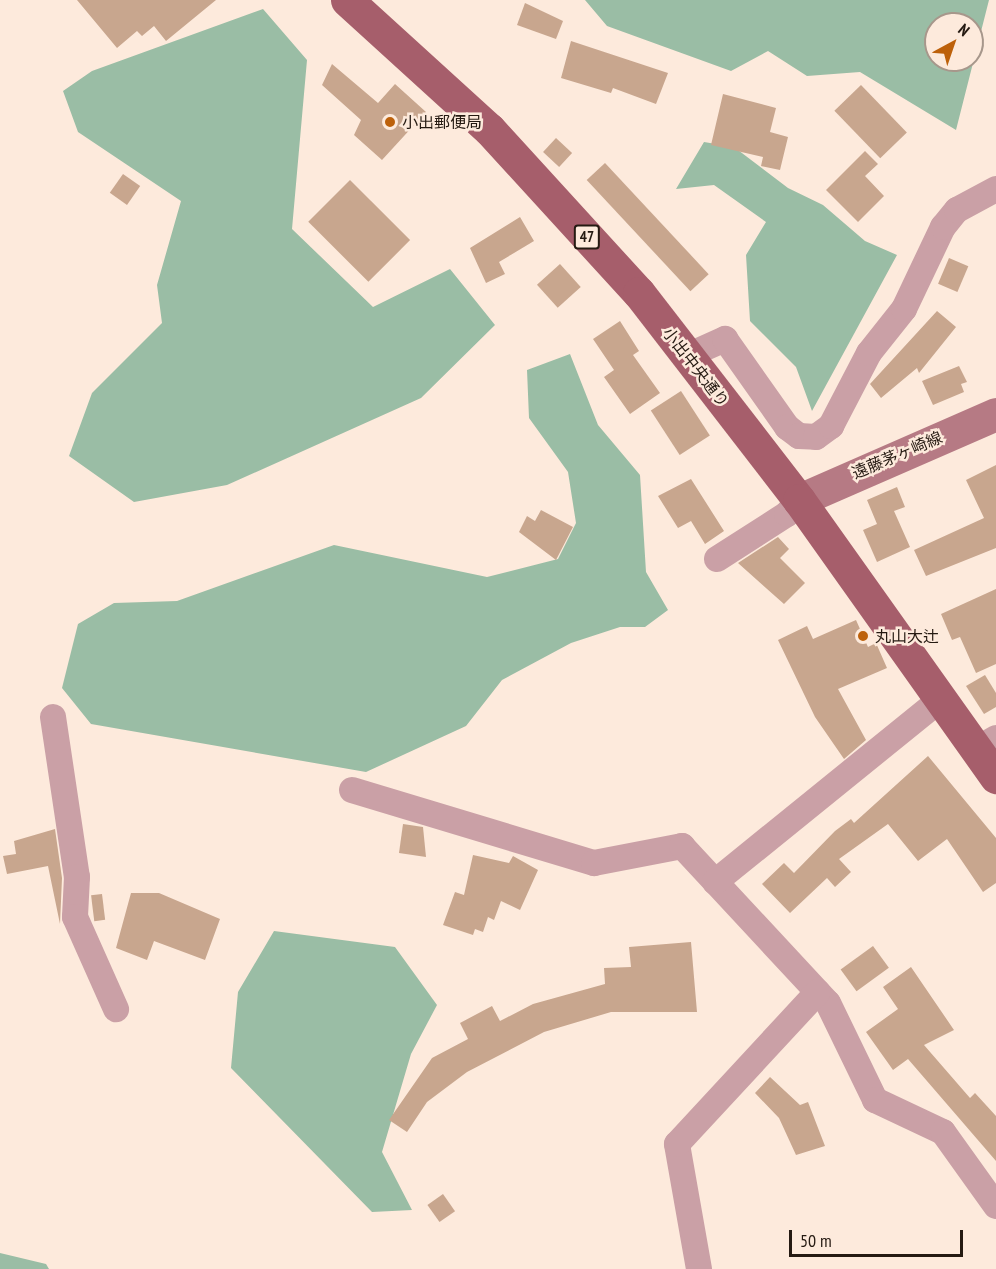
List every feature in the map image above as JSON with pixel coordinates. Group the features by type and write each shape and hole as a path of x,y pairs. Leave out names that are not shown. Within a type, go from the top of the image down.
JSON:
{"main road":[{"name":"小出中央通り","path":"347,0 489,129 639,293 799,500 941,699 986,744 996,777"},
{"name":"遠藤茅ヶ崎線","path":"799,500 993,423"}],"street":[{"path":"687,356 725,339 788,427 799,436 816,437 831,426 869,353 904,309 943,228 957,210 996,189"},
{"path":"717,559 787,514 799,500"},
{"path":"716,882 941,699"},
{"path":"53,717 77,877 75,917 116,1009"},
{"path":"352,790 594,863 682,846 818,992 848,1034 874,1100 943,1132 996,1206"},
{"path":"699,1269 677,1144 818,992"}],"green space":[{"path":"585,0 989,0 984,20 984,12 924,12 924,72 971,72 956,130 860,72 807,76 768,51 731,71 607,26"},
{"path":"263,9 307,60 292,229 373,307 450,269 495,325 421,398 227,485 134,502 69,456 92,393 162,323 157,285 181,201 78,132 63,91 92,71"},
{"path":"704,142 734,147 788,188 823,205 865,241 897,255 812,411 796,367 750,321 746,255 766,222 714,185 676,189"},
{"path":"570,354 598,425 640,475 646,572 668,610 645,627 620,627 571,643 502,680 466,726 366,772 91,724 62,688 78,624 114,603 177,601 334,545 487,577 558,559 576,523 568,472 529,418 527,370"},
{"path":"274,931 395,947 437,1005 411,1054 382,1152 412,1210 372,1212 231,1068 238,992"},
{"path":"0,1253 46,1264 49,1269 0,1269"}],"building":[{"path":"77,0 216,0 166,41 154,26 142,36 137,31 117,48"},
{"path":"525,3 563,21 556,39 517,25"},
{"path":"571,41 668,73 656,104 613,88 611,93 561,78"},
{"path":"332,64 378,103 395,84 426,112 382,160 354,135 361,120 322,85"},
{"path":"861,85 907,132 880,158 834,111"},
{"path":"723,94 776,108 770,132 788,137 780,170 761,166 763,157 711,145"},
{"path":"556,138 572,153 559,167 543,152"},
{"path":"865,151 878,164 865,176 884,196 858,222 826,190"},
{"path":"605,163 709,274 690,291 587,180"},
{"path":"123,174 140,186 127,205 110,193"},
{"path":"350,180 410,240 368,282 308,222"},
{"path":"520,217 534,241 499,262 505,274 486,283 470,248"},
{"path":"949,258 968,266 957,292 938,284"},
{"path":"560,264 581,287 558,308 537,285"},
{"path":"937,311 956,327 919,373 917,368 881,398 870,384"},
{"path":"620,321 639,351 633,355 660,393 630,414 604,377 614,370 593,339"},
{"path":"959,366 967,382 961,384 964,392 933,405 922,381"},
{"path":"681,391 710,435 680,455 651,411"},
{"path":"996,465 996,548 926,576 914,550 984,518 966,480"},
{"path":"691,479 724,531 705,544 691,521 678,528 658,496"},
{"path":"897,487 905,507 894,511 910,547 877,562 863,530 877,524 867,500"},
{"path":"541,510 573,527 556,560 519,532 527,516 535,521"},
{"path":"778,537 789,549 780,558 805,583 784,604 738,563"},
{"path":"996,589 996,664 976,673 960,637 952,640 941,614"},
{"path":"856,620 868,647 876,643 887,668 838,689 866,740 844,759 815,717 778,640 807,626 813,639"},
{"path":"985,675 996,693 996,707 984,714 966,686"},
{"path":"928,756 996,838 996,883 983,892 947,839 918,861 888,824 839,859 851,872 835,887 827,878 790,913 762,884 784,863 794,873 835,831 851,819 854,823"},
{"path":"403,824 423,827 426,857 399,853"},
{"path":"55,829 62,878 60,924 48,866 7,874 3,856 16,854 14,841"},
{"path":"473,855 509,863 513,856 538,870 520,910 501,901 494,920 488,917 483,932 475,929 473,935 443,925 455,892 464,895"},
{"path":"131,893 159,893 220,919 205,960 154,941 147,960 116,948"},
{"path":"102,894 105,920 94,921 91,895"},
{"path":"691,942 697,1012 611,1012 544,1032 467,1072 427,1102 407,1132 389,1120 432,1058 468,1039 460,1023 492,1006 500,1021 533,1004 605,984 604,968 631,967 629,947"},
{"path":"873,946 889,968 857,991 841,970"},
{"path":"911,967 954,1030 924,1045 970,1098 975,1093 996,1116 996,1161 908,1059 893,1070 866,1032 898,1009 883,987"},
{"path":"770,1077 800,1105 808,1102 825,1146 796,1155 779,1118 755,1093"},
{"path":"443,1194 455,1211 439,1222 427,1205"}],"place":[{"name":"小出郵便局","path":"390,122"},
{"name":"丸山大辻","path":"863,636"}]}
